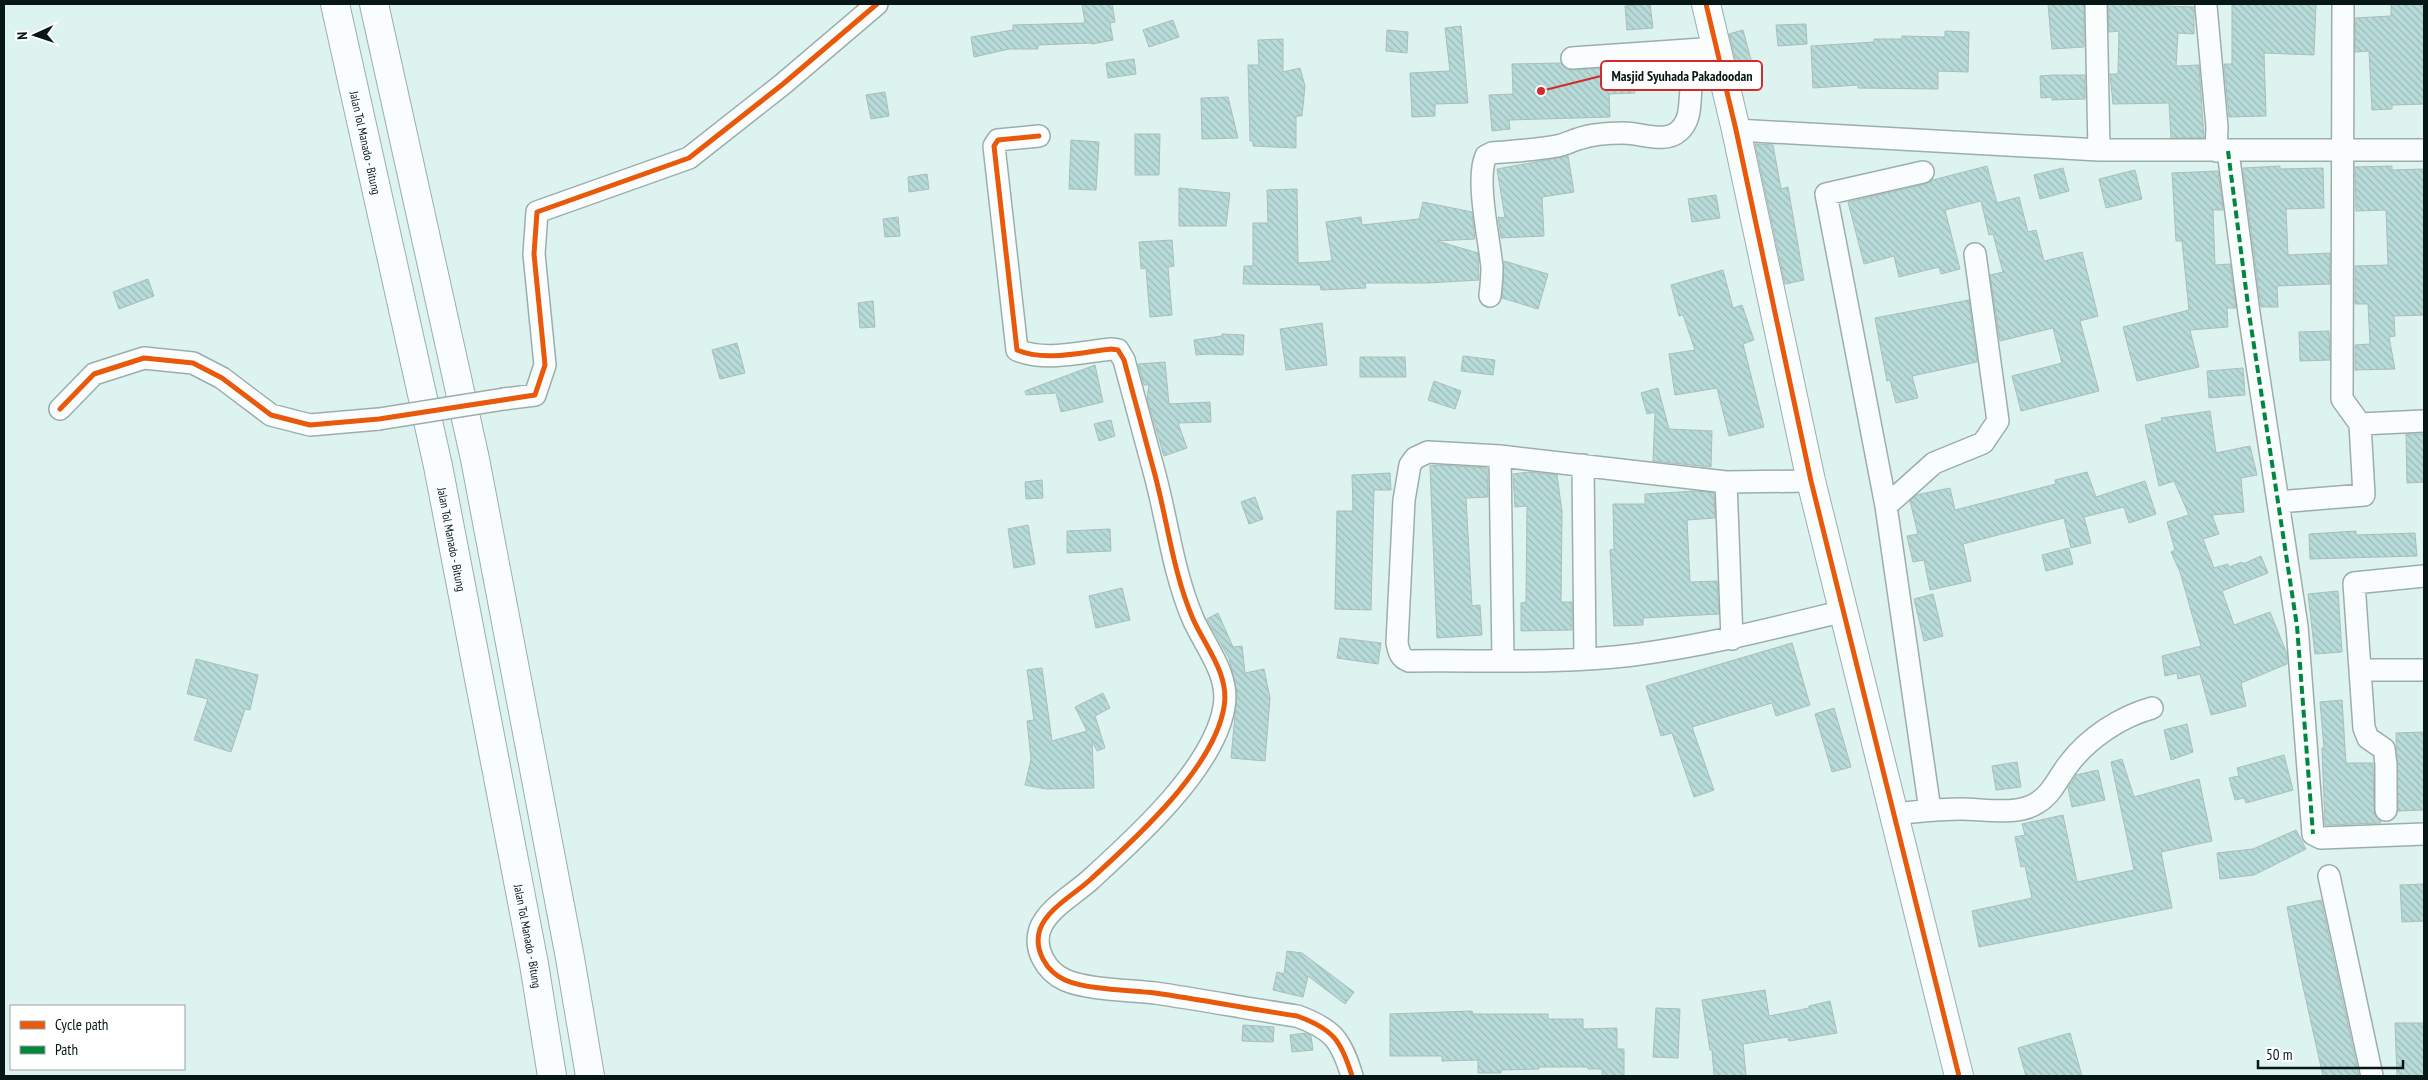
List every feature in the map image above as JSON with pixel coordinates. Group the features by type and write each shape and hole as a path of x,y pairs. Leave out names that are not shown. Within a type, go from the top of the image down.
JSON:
{"main road":[{"name":"Jalan Tol Manado - Bitung","path":"335,4 438,466 534,964 552,1076"},
{"path":"374,4 475,459 570,958 590,1076"},
{"path":"1706,4 1736,130 1811,481 1892,814 1959,1076"}],"street":[{"path":"60,408 94,374 144,358 193,362 222,378 271,414 310,425 379,419 535,395 545,365 534,254 537,212 689,158 783,84 877,4"},
{"path":"2096,4 2099,150"},
{"path":"2278,502 2364,495 2360,424 2342,399 2343,4"},
{"path":"2206,6 2217,128 2249,313 2297,626 2313,834 2321,838 2424,834"},
{"path":"1572,58 1718,52"},
{"path":"1490,296 1492,270 1486,239 1482,167 1486,156 1492,153 1557,146 1588,136 1602,134 1625,133 1664,138 1673,135 1679,132 1684,125 1694,75 1708,59 1718,52"},
{"path":"1736,130 2099,150 2424,150"},
{"path":"1039,136 998,140 994,146 1017,350 1027,354 1056,355 1111,349 1118,350 1124,360 1155,476 1179,582 1193,620 1218,669 1225,704 1221,720 1210,742 1194,771 1179,791 1092,878 1049,915 1040,930 1043,961 1056,975 1076,984 1156,994 1297,1016 1319,1024 1334,1037 1345,1054 1352,1076"},
{"path":"1923,172 1826,194 1886,506 1930,810"},
{"path":"1886,506 1934,462 1983,443 1998,421 1975,254"},
{"path":"2360,424 2424,421"},
{"path":"1811,481 1726,482 1500,456 1428,452 1415,458 1410,465 1403,518 1397,643 1399,654 1403,659 1409,661 1503,661 1631,655 1732,639 1844,611"},
{"path":"1500,456 1503,661"},
{"path":"1583,465 1585,658"},
{"path":"1726,482 1732,639"},
{"path":"2386,810 2386,764 2384,749 2368,738 2364,728 2354,583 2424,576"},
{"path":"2361,670 2424,670"},
{"path":"1892,814 1930,810 2015,810 2036,804 2050,793 2069,764 2090,742 2134,714 2152,708"},
{"path":"2329,876 2372,1076"}],"building":[{"path":"1082,4 1112,4 1115,22 1110,23 1113,40 1092,44 1038,45 1038,49 1009,49 974,57 971,37 1013,30 1013,25 1085,23"},
{"path":"1650,4 1653,28 1627,30 1625,6"},
{"path":"2048,4 2084,4 2084,47 2052,49"},
{"path":"2108,4 2194,7 2194,34 2178,33 2176,66 2199,65 2204,138 2171,138 2169,103 2113,104 2110,74 2118,74 2119,31 2109,32"},
{"path":"2232,4 2316,4 2314,55 2264,53 2266,116 2229,117 2224,64 2232,64"},
{"path":"2391,4 2424,4 2424,104 2392,105 2392,109 2372,110 2369,51 2355,52 2355,18 2391,16"},
{"path":"1173,20 1179,37 1149,47 1143,30"},
{"path":"1806,24 1807,44 1778,46 1776,25"},
{"path":"1461,26 1468,103 1435,104 1435,116 1412,117 1410,73 1450,71 1445,28"},
{"path":"1387,30 1408,32 1407,53 1386,51"},
{"path":"1743,30 1758,86 1743,90 1729,34"},
{"path":"1945,31 1969,32 1968,72 1938,71 1938,89 1858,88 1858,85 1813,88 1811,46 1874,42 1874,39 1902,39 1902,36 1945,37"},
{"path":"1283,39 1283,72 1300,68 1305,86 1302,116 1296,116 1296,148 1253,146 1253,141 1250,141 1248,65 1259,65 1258,40"},
{"path":"1134,59 1136,74 1108,78 1106,63"},
{"path":"1561,63 1566,69 1573,70 1632,66 1635,93 1609,94 1610,117 1509,120 1510,129 1492,131 1489,95 1513,94 1512,64"},
{"path":"2085,75 2085,99 2052,100 2052,97 2041,98 2040,76"},
{"path":"885,92 889,116 871,119 866,95"},
{"path":"1228,97 1238,138 1202,139 1201,98"},
{"path":"1135,134 1160,134 1159,175 1135,175"},
{"path":"1071,140 1099,142 1096,190 1069,189"},
{"path":"1755,144 1773,145 1781,189 1788,187 1804,280 1785,284"},
{"path":"1568,156 1574,192 1542,197 1544,236 1501,238 1498,217 1505,218 1497,169"},
{"path":"1987,166 1997,203 2019,197 2028,232 2036,230 2044,261 2082,252 2098,316 2080,321 2099,391 2021,411 2012,376 2062,363 2053,328 2000,341 1990,275 2003,272 1993,234 1989,235 1981,201 1945,210 1960,269 1941,274 1939,267 1899,277 1894,256 1864,264 1848,202 1926,184 1933,180"},
{"path":"2280,166 2280,169 2323,168 2324,208 2286,209 2288,255 2330,253 2330,284 2277,286 2278,307 2261,307 2243,168"},
{"path":"2392,166 2392,170 2424,169 2424,315 2394,316 2395,336 2389,337 2395,369 2355,370 2355,345 2370,344 2368,304 2355,304 2355,266 2388,265 2386,210 2356,211 2355,167"},
{"path":"2063,168 2069,191 2040,199 2034,175"},
{"path":"2135,170 2142,199 2106,208 2099,179"},
{"path":"2218,171 2223,210 2213,210 2215,265 2230,264 2236,308 2227,308 2228,327 2190,330 2199,367 2137,381 2123,327 2189,310 2182,241 2176,241 2172,173"},
{"path":"927,174 929,189 909,192 908,177"},
{"path":"1179,188 1230,193 1226,226 1179,226"},
{"path":"1297,189 1298,263 1332,261 1326,222 1361,217 1362,225 1419,219 1423,202 1472,212 1475,239 1437,241 1478,253 1479,280 1428,283 1365,283 1366,288 1321,290 1320,285 1243,284 1244,266 1253,266 1253,223 1268,223 1267,190"},
{"path":"1716,195 1720,218 1692,222 1688,199"},
{"path":"898,217 900,236 885,237 883,219"},
{"path":"1172,240 1174,266 1168,267 1172,315 1150,317 1146,268 1141,269 1139,242"},
{"path":"1504,261 1548,274 1538,309 1502,298"},
{"path":"1723,270 1733,308 1742,305 1754,340 1743,344 1764,427 1729,436 1717,388 1675,395 1669,354 1695,350 1683,315 1679,316 1671,285"},
{"path":"148,279 154,296 119,309 113,292"},
{"path":"1969,300 1977,362 1912,376 1918,398 1896,403 1890,380 1887,381 1875,318"},
{"path":"873,301 875,327 860,328 858,303"},
{"path":"1322,323 1327,365 1286,370 1280,329"},
{"path":"2329,331 2330,360 2300,361 2299,332"},
{"path":"1222,334 1244,335 1243,355 1196,355 1194,340 1222,336"},
{"path":"737,343 745,373 720,379 712,350"},
{"path":"1463,356 1495,360 1493,375 1461,371"},
{"path":"1360,357 1405,357 1406,377 1360,377"},
{"path":"1165,362 1169,404 1210,402 1211,422 1178,423 1187,448 1164,456 1147,398 1149,385 1144,385 1138,364"},
{"path":"1095,365 1103,402 1061,412 1056,393 1026,395 1025,391"},
{"path":"2243,368 2245,395 2209,398 2207,371"},
{"path":"1434,381 1461,391 1455,409 1428,400"},
{"path":"1658,388 1669,429 1712,431 1711,467 1653,461 1655,412 1647,414 1641,393"},
{"path":"2210,411 2216,453 2250,446 2257,475 2241,478 2244,512 2212,515 2219,534 2203,539 2214,568 2228,564 2229,567 2242,562 2243,564 2261,556 2268,573 2222,591 2234,625 2270,612 2287,654 2287,664 2241,683 2246,706 2211,715 2200,674 2178,679 2177,673 2165,676 2162,656 2201,646 2180,572 2171,552 2175,550 2167,522 2189,515 2174,481 2159,486 2145,425 2162,421 2161,418"},
{"path":"1111,420 1115,436 1099,441 1094,424"},
{"path":"2406,434 2424,434 2424,482 2407,483"},
{"path":"1430,466 1487,468 1488,497 1466,498 1472,606 1480,605 1482,635 1437,638"},
{"path":"1529,472 1557,475 1562,512 1561,602 1572,602 1572,630 1521,631 1521,603 1526,602 1527,506 1515,507 1513,474"},
{"path":"2087,472 2096,497 2145,481 2156,514 2129,523 2124,507 2084,517 2091,543 2071,548 2064,518 1963,544 1971,581 1930,590 1924,560 1913,562 1907,536 1918,534 1910,501 1916,495 1950,488 1955,510 2056,484 2055,480"},
{"path":"1390,473 1391,490 1374,490 1371,610 1335,609 1337,511 1353,511 1352,475"},
{"path":"1042,480 1043,498 1026,499 1025,482"},
{"path":"1697,491 1714,493 1715,518 1687,520 1690,582 1717,581 1719,614 1643,618 1643,625 1614,626 1610,550 1614,549 1613,504 1645,504 1645,494"},
{"path":"1255,497 1263,519 1249,524 1241,502"},
{"path":"1028,525 1035,564 1014,568 1008,529"},
{"path":"1110,529 1111,551 1067,553 1067,531"},
{"path":"2356,531 2356,535 2415,533 2417,556 2310,559 2309,534"},
{"path":"2069,548 2073,564 2046,571 2042,555"},
{"path":"1122,588 1130,620 1096,628 1089,596"},
{"path":"2338,591 2342,652 2315,654 2308,594"},
{"path":"1933,594 1943,636 1924,641 1914,599"},
{"path":"1218,613 1233,647 1242,646 1245,673 1264,669 1270,698 1265,761 1231,758 1237,694 1229,658 1207,619"},
{"path":"1340,638 1381,643 1378,664 1337,658"},
{"path":"1792,643 1810,705 1776,716 1772,703 1692,727 1714,790 1694,797 1672,733 1661,736 1646,686"},
{"path":"196,659 258,675 250,710 245,709 231,752 194,740 208,699 187,694"},
{"path":"1042,668 1052,741 1087,731 1075,707 1103,693 1110,708 1095,716 1105,748 1097,751 1092,741 1094,788 1046,789 1025,785 1031,759 1027,721 1034,720 1027,670"},
{"path":"2342,700 2346,763 2373,763 2374,810 2381,823 2325,825 2322,748 2324,748 2320,702"},
{"path":"1834,708 1851,767 1832,772 1815,714"},
{"path":"2187,724 2193,752 2171,760 2164,730"},
{"path":"2424,732 2424,810 2398,811 2396,733"},
{"path":"2284,755 2293,790 2246,803 2244,798 2235,800 2229,778 2239,776 2237,768"},
{"path":"2122,759 2134,797 2199,779 2212,841 2161,852 2172,908 1979,947 1972,911 2032,898 2025,866 2021,867 2015,837 2025,835 2022,824 2063,815 2077,882 2134,870 2111,762"},
{"path":"2017,762 2021,787 1996,790 1992,766"},
{"path":"2098,770 2105,800 2072,807 2068,788 2076,775"},
{"path":"2296,830 2306,849 2254,875 2220,879 2217,853 2253,849"},
{"path":"2424,884 2424,921 2402,922 2400,885"},
{"path":"2321,900 2359,1076 2323,1076 2300,973 2287,907"},
{"path":"1287,951 1302,953 1354,992 1345,1004 1308,976 1303,997 1273,990 1277,972 1284,974"},
{"path":"1765,990 1769,1016 1809,1008 1809,1006 1830,1001 1837,1033 1789,1041 1788,1037 1743,1044 1746,1076 1714,1076 1712,1050 1710,1050 1702,1000"},
{"path":"1656,1008 1680,1009 1678,1058 1653,1057"},
{"path":"1472,1011 1473,1014 1548,1014 1548,1019 1583,1019 1583,1029 1617,1028 1617,1049 1624,1049 1624,1076 1602,1076 1602,1069 1588,1069 1588,1067 1539,1067 1539,1069 1501,1070 1501,1073 1478,1073 1478,1060 1442,1061 1442,1056 1390,1056 1390,1014"},
{"path":"2395,1023 2424,1023 2424,1076 2397,1076"},
{"path":"1243,1025 1274,1027 1273,1042 1242,1041"},
{"path":"1306,1033 1311,1036 1313,1050 1292,1052 1290,1035"},
{"path":"2070,1033 2082,1076 2026,1076 2018,1048"}],"marked path":[{"path":"2228,151 2249,313 2297,626 2313,834"}],"cycle path":[{"path":"60,409 94,374 144,358 193,363 222,378 271,415 310,425 379,419 535,395 545,365 534,254 537,212 689,158 783,84 877,4"},
{"path":"1706,4 1736,130 1811,481 1959,1076"},
{"path":"1039,136 998,140 994,146 1017,350 1028,354 1051,356 1111,349 1118,350 1124,360 1160,493 1180,584 1193,619 1220,672 1225,695 1224,707 1217,730 1205,754 1189,778 1129,844 1049,914 1040,929 1038,937 1040,952 1047,966 1058,976 1085,986 1155,993 1297,1016 1319,1026 1334,1037 1344,1053 1352,1076"}],"place":[{"name":"Masjid Syuhada Pakadoodan","path":"1541,91"}]}
